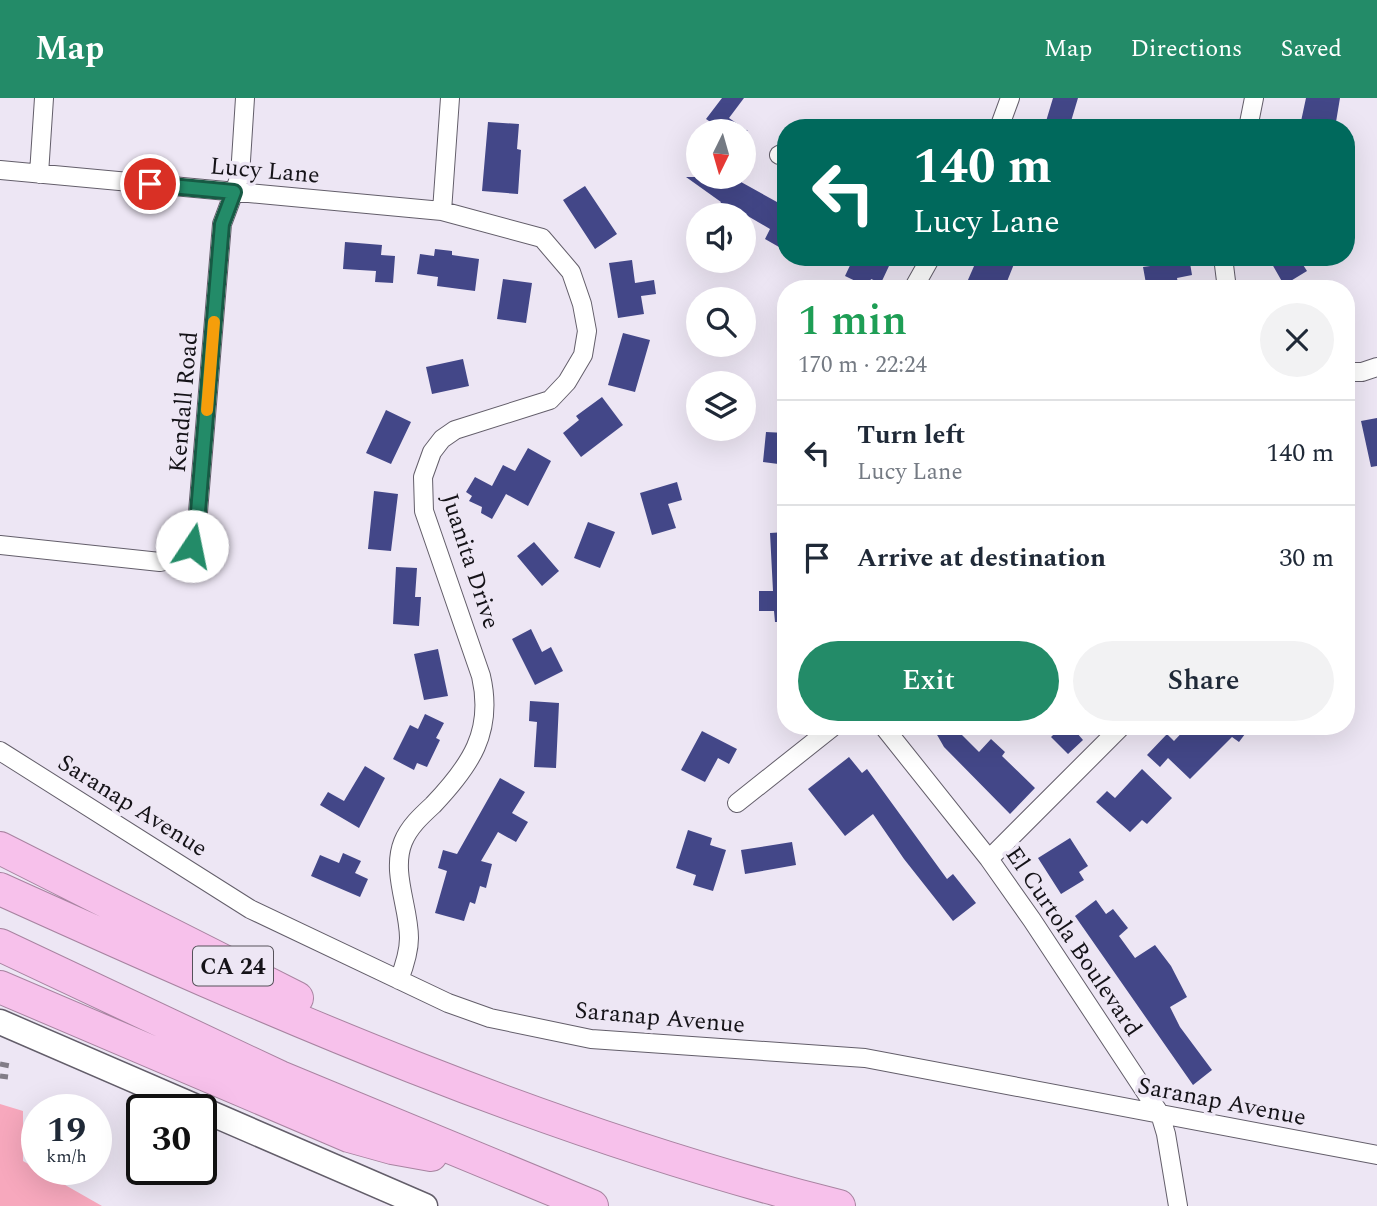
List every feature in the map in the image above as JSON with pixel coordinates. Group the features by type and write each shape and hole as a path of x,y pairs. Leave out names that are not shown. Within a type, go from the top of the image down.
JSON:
{"highway":[{"name":"CA 24","path":"0,848 302,1000 465,1087 639,1149 839,1206"},
{"path":"0,889 175,968 465,1087"},
{"path":"0,944 280,1077 592,1206"},
{"path":"0,970 209,1060 280,1077"},
{"path":"0,987 349,1136 393,1148 495,1167"}],"street":[{"path":"39,174 44,98"},
{"path":"234,192 240,176 246,98"},
{"path":"442,211 450,98"},
{"path":"1002,119 1010,98"},
{"path":"1250,119 1254,98"},
{"name":"Lucy Lane","path":"0,170 442,211"},
{"name":"Kendall Road","path":"0,545 160,562 184,554 192,546 196,536 222,224 234,192"},
{"name":"Juanita Drive","path":"400,980 409,938 400,877 401,845 408,830 461,775 476,745 485,715 485,694 472,645 424,511 422,490 426,465 437,446 455,430 550,400 567,383 583,355 587,331 582,304 571,272 542,238 442,211"},
{"path":"1355,372 1377,367"},
{"path":"737,803 823,735"},
{"name":"El Curtola Boulevard","path":"890,735 989,859 1094,1010 1160,1114 1172,1161 1178,1206"},
{"path":"989,859 1113,735"},
{"name":"Saranap Avenue","path":"0,751 250,909 448,1003 491,1018 591,1039 865,1058 1377,1155"},
{"path":"0,1022 425,1206"}],"shaded area":[{"path":"0,1104 21,1110 21,1185 65,1185 102,1206 0,1206"}],"building":[{"path":"722,98 744,98 730,119 706,119"},
{"path":"1053,98 1078,98 1072,119 1047,119"},
{"path":"1306,98 1340,98 1336,119 1302,119"},
{"path":"488,122 519,124 517,149 521,150 518,194 482,191"},
{"path":"585,186 617,234 595,249 563,200"},
{"path":"703,189 754,189 777,202 777,246 765,239 770,229 756,221 756,203 720,203"},
{"path":"345,242 382,245 381,255 395,256 393,283 375,282 376,271 343,269"},
{"path":"435,249 479,259 475,291 437,286 438,277 417,274 420,254 434,256"},
{"path":"632,260 635,283 654,280 656,294 641,296 644,314 618,318 609,263"},
{"path":"850,266 889,266 882,280 853,280 845,276"},
{"path":"974,266 1013,266 1008,280 968,280"},
{"path":"1190,266 1192,275 1177,280 1145,280 1143,267"},
{"path":"1273,266 1304,266 1307,271 1292,280 1281,280"},
{"path":"503,279 532,283 526,323 497,319"},
{"path":"623,333 650,340 635,392 608,385"},
{"path":"463,359 469,386 432,394 426,367"},
{"path":"602,397 623,425 581,457 563,433 579,420 576,416"},
{"path":"386,410 411,422 391,464 366,453"},
{"path":"1377,418 1377,466 1371,467 1361,421"},
{"path":"766,432 777,433 777,464 763,462"},
{"path":"528,448 551,461 528,506 506,494 492,519 481,513 482,507 469,501 472,496 466,492 475,477 492,486 503,465 515,471"},
{"path":"677,482 682,500 668,504 676,528 652,535 640,493"},
{"path":"374,491 398,494 391,551 368,549"},
{"path":"588,522 615,532 600,568 574,558"},
{"path":"770,533 777,533 777,622 774,611 759,611 759,591 773,591"},
{"path":"534,542 559,571 542,586 517,556"},
{"path":"396,567 417,568 415,597 421,597 419,626 393,624"},
{"path":"531,629 542,652 551,647 563,671 535,685 512,639"},
{"path":"438,649 448,696 424,700 414,654"},
{"path":"530,701 559,703 556,768 534,767 537,722 529,721"},
{"path":"425,714 444,723 436,738 440,740 427,767 417,763 414,770 393,759 410,725 418,729"},
{"path":"702,731 737,749 729,764 718,758 705,782 681,770"},
{"path":"937,735 962,735 979,752 991,739 1005,752 1002,756 1035,788 1010,814 944,747"},
{"path":"1079,735 1083,740 1068,754 1051,737"},
{"path":"1166,735 1174,741 1180,735 1244,735 1239,742 1232,737 1190,779 1168,758 1160,767 1147,755"},
{"path":"849,757 862,773 867,769 947,879 953,874 976,903 953,921 904,859 873,814 845,836 808,789"},
{"path":"365,766 385,778 359,828 320,805 328,792 344,801"},
{"path":"1142,769 1172,798 1147,824 1142,820 1130,832 1096,802 1107,791 1115,798"},
{"path":"500,778 525,792 512,813 528,822 516,842 498,832 481,861 492,864 486,888 480,886 475,904 470,902 464,921 435,913 447,871 438,868 443,850 457,854"},
{"path":"688,830 712,838 710,845 726,850 713,891 693,885 696,875 676,868"},
{"path":"1070,838 1088,866 1079,872 1084,880 1061,894 1038,858"},
{"path":"792,842 796,865 745,874 741,850"},
{"path":"343,853 361,861 355,873 368,879 360,897 311,876 320,855 339,863"},
{"path":"1096,900 1106,914 1113,909 1128,928 1119,936 1135,958 1155,945 1171,966 1187,997 1170,1007 1180,1027 1212,1070 1193,1085 1075,916"}],"railway":[{"path":"0,1064 10,1066"},
{"path":"0,1076 8,1077"}],"slow traffic":[{"path":"207,410 214,322"}],"route":[{"path":"150,184 234,192 222,224 196,536 192,546"}]}
